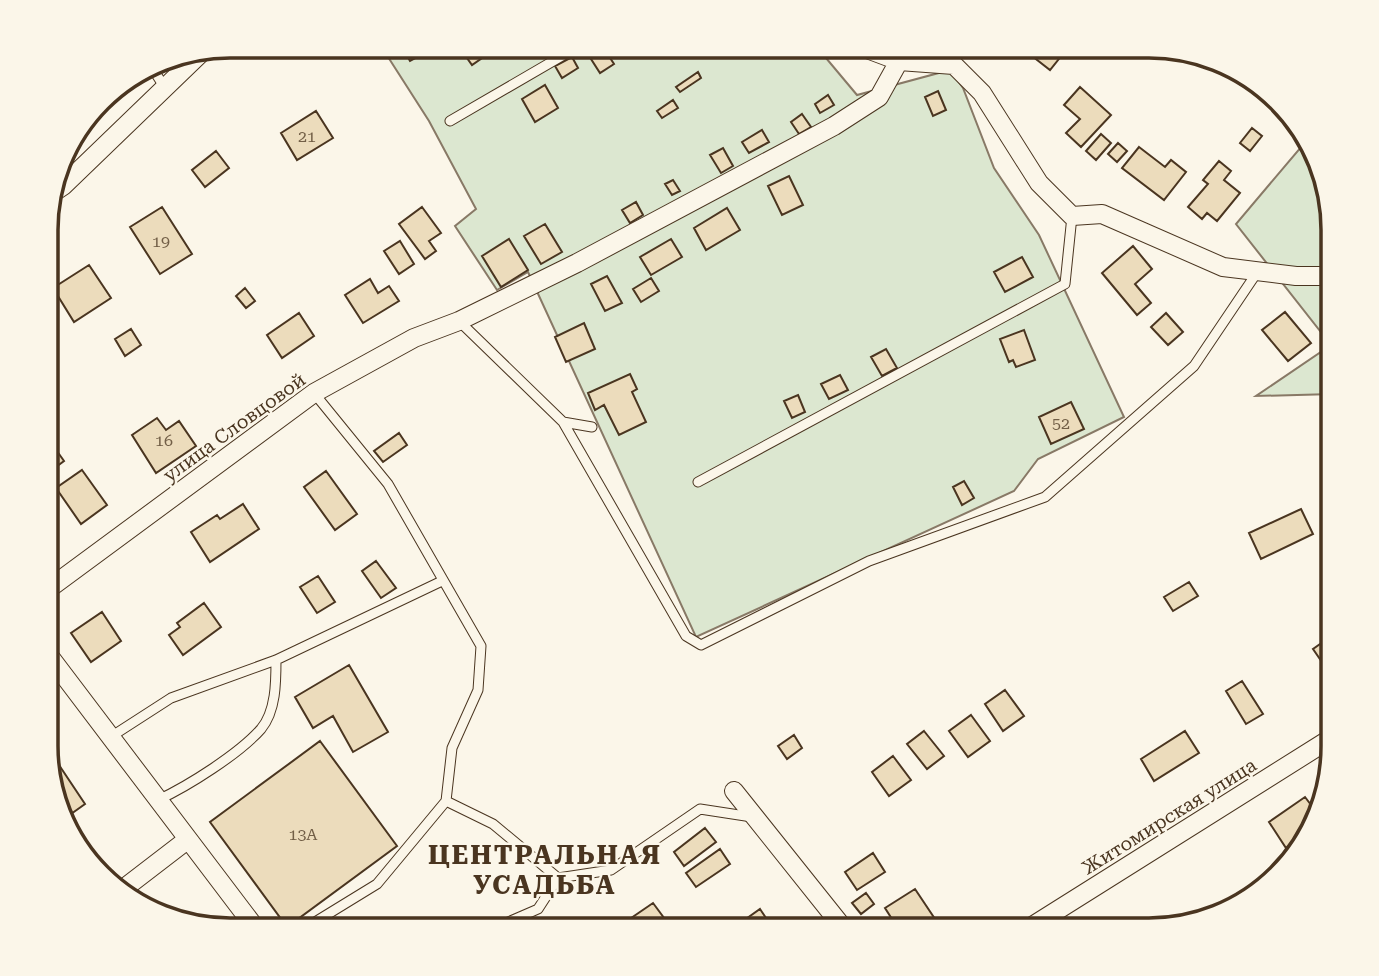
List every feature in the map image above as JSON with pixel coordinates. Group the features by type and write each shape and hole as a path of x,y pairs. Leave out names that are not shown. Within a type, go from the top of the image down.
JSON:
{"street":[{"path":"891,58 954,65 982,93 1039,183 1072,216 1102,214 1223,267 1296,276 1321,275"},
{"name":"улица Словцовой","path":"58,582 314,393 414,338 459,321 577,263 834,127 879,97 899,61"},
{"path":"64,186 191,63"},
{"path":"58,668 248,918"},
{"name":"Житомирская улица","path":"1045,918 1321,745"},
{"path":"734,791 835,918"},
{"path":"128,885 187,840"}],"lane":[{"path":"450,121 558,58"},
{"path":"156,74 164,88"},
{"path":"698,482 1065,284 1072,216"},
{"path":"459,321 563,422 686,636 701,645 869,561 1045,497 1194,366 1258,271"},
{"path":"314,393 388,484 481,646 478,690 452,748 446,800 377,884 322,918"},
{"path":"563,422 592,427"},
{"path":"109,738 171,698 276,660 442,581"},
{"path":"157,801 192,785 262,728 276,690 276,660"},
{"path":"446,800 493,824 558,878 611,870 700,809 754,817"},
{"path":"518,918 538,909 558,878"}],"green space":[{"path":"389,58 826,58 857,95 950,70 963,88 994,168 1039,235 1124,417 1038,459 1014,491 696,637 528,272 497,290 455,226 476,209 429,121"},
{"path":"1300,148 1315,185 1321,219 1321,332 1236,224"},
{"path":"1321,352 1321,394 1256,396"}],"building":[{"path":"467,58 482,58 472,65"},
{"path":"573,58 578,68 562,78 555,66"},
{"path":"610,58 614,64 600,73 591,59"},
{"path":"1035,58 1060,58 1050,70"},
{"path":"698,72 701,78 680,92 676,87"},
{"path":"545,85 558,108 535,122 522,99"},
{"path":"1080,87 1111,115 1081,147 1066,133 1080,119 1064,105"},
{"path":"938,91 946,110 933,116 925,97"},
{"path":"828,95 834,105 820,113 815,104"},
{"path":"673,100 678,108 662,118 657,111"},
{"path":"316,111 333,138 297,160 281,133"},
{"path":"802,114 811,127 799,134 791,122"},
{"path":"1252,128 1262,136 1250,151 1240,143"},
{"path":"762,130 769,142 749,153 742,142"},
{"path":"1101,134 1111,143 1096,160 1086,151"},
{"path":"1118,143 1127,151 1117,162 1108,154"},
{"path":"1139,147 1165,167 1171,160 1186,172 1164,200 1122,168"},
{"path":"723,148 733,166 721,173 710,155"},
{"path":"216,151 229,168 205,187 192,170"},
{"path":"1219,161 1231,171 1224,180 1240,193 1217,221 1207,213 1202,219 1188,207 1208,184 1203,180"},
{"path":"789,176 803,205 782,215 768,186"},
{"path":"673,180 680,191 672,195 665,184"},
{"path":"636,202 643,215 630,223 622,210"},
{"path":"162,207 192,254 160,274 130,227"},
{"path":"422,207 441,233 429,241 436,251 425,259 399,224"},
{"path":"727,208 740,230 706,250 694,228"},
{"path":"545,224 562,252 541,264 524,236"},
{"path":"509,239 528,270 501,287 482,256"},
{"path":"671,239 682,257 651,275 640,257"},
{"path":"400,241 414,264 399,274 384,251"},
{"path":"1133,246 1152,269 1135,284 1151,303 1137,315 1102,273"},
{"path":"1022,257 1033,277 1005,292 994,272"},
{"path":"89,265 111,298 74,322 58,296 58,285"},
{"path":"607,276 622,303 605,311 591,284"},
{"path":"651,278 659,291 641,302 633,289"},
{"path":"370,279 378,293 389,286 399,301 363,323 345,295"},
{"path":"245,288 255,301 246,308 236,296"},
{"path":"1285,312 1311,343 1288,361 1262,330"},
{"path":"299,313 314,336 282,358 267,335"},
{"path":"1166,313 1183,332 1168,345 1151,327"},
{"path":"584,323 595,349 566,362 555,337"},
{"path":"131,329 141,345 125,356 115,339"},
{"path":"1024,330 1035,360 1016,367 1013,360 1009,362 1000,339"},
{"path":"886,349 897,368 882,376 871,357"},
{"path":"630,374 637,389 632,392 646,422 619,435 604,405 595,410 588,393"},
{"path":"840,375 848,390 829,399 821,384"},
{"path":"798,395 805,412 792,418 784,401"},
{"path":"1071,402 1084,429 1051,444 1039,417"},
{"path":"157,418 166,430 179,421 196,446 156,473 132,435"},
{"path":"399,433 407,445 383,462 374,451"},
{"path":"58,453 64,461 58,466"},
{"path":"82,470 107,505 81,524 58,491 58,487"},
{"path":"326,471 357,514 335,530 304,487"},
{"path":"964,481 974,498 962,505 953,487"},
{"path":"243,504 259,529 210,562 191,532 217,515 220,519"},
{"path":"1301,509 1313,534 1261,559 1249,533"},
{"path":"376,561 396,588 381,598 362,571"},
{"path":"318,576 335,602 317,613 300,587"},
{"path":"1189,582 1198,596 1173,611 1164,597"},
{"path":"204,603 221,627 183,655 169,635 180,627 177,623"},
{"path":"102,612 121,641 91,662 71,633"},
{"path":"1321,643 1321,661 1313,649"},
{"path":"349,665 388,732 353,752 333,716 313,728 295,697"},
{"path":"1242,681 1263,714 1246,724 1226,691"},
{"path":"1005,690 1024,716 1003,731 985,704"},
{"path":"971,715 990,741 968,757 949,731"},
{"path":"924,731 944,756 927,769 907,744"},
{"path":"1185,731 1199,753 1154,781 1141,759"},
{"path":"794,735 802,748 787,759 778,746"},
{"path":"320,741 397,846 299,918 280,918 210,822"},
{"path":"893,756 911,780 889,796 872,772"},
{"path":"60,769 85,804 72,813 64,791"},
{"path":"1305,797 1311,804 1298,832 1286,848 1269,822"},
{"path":"705,828 716,842 684,866 674,852"},
{"path":"720,849 730,864 696,887 686,873"},
{"path":"873,853 885,872 857,890 845,872"},
{"path":"915,889 934,918 891,918 885,908"},
{"path":"866,893 874,904 861,914 852,903"},
{"path":"653,903 664,918 631,918"},
{"path":"760,909 766,918 747,918"}],"district":[{"name":"ЦЕНТРАЛЬНАЯ УСАДЬБА","path":"545,870"}]}
